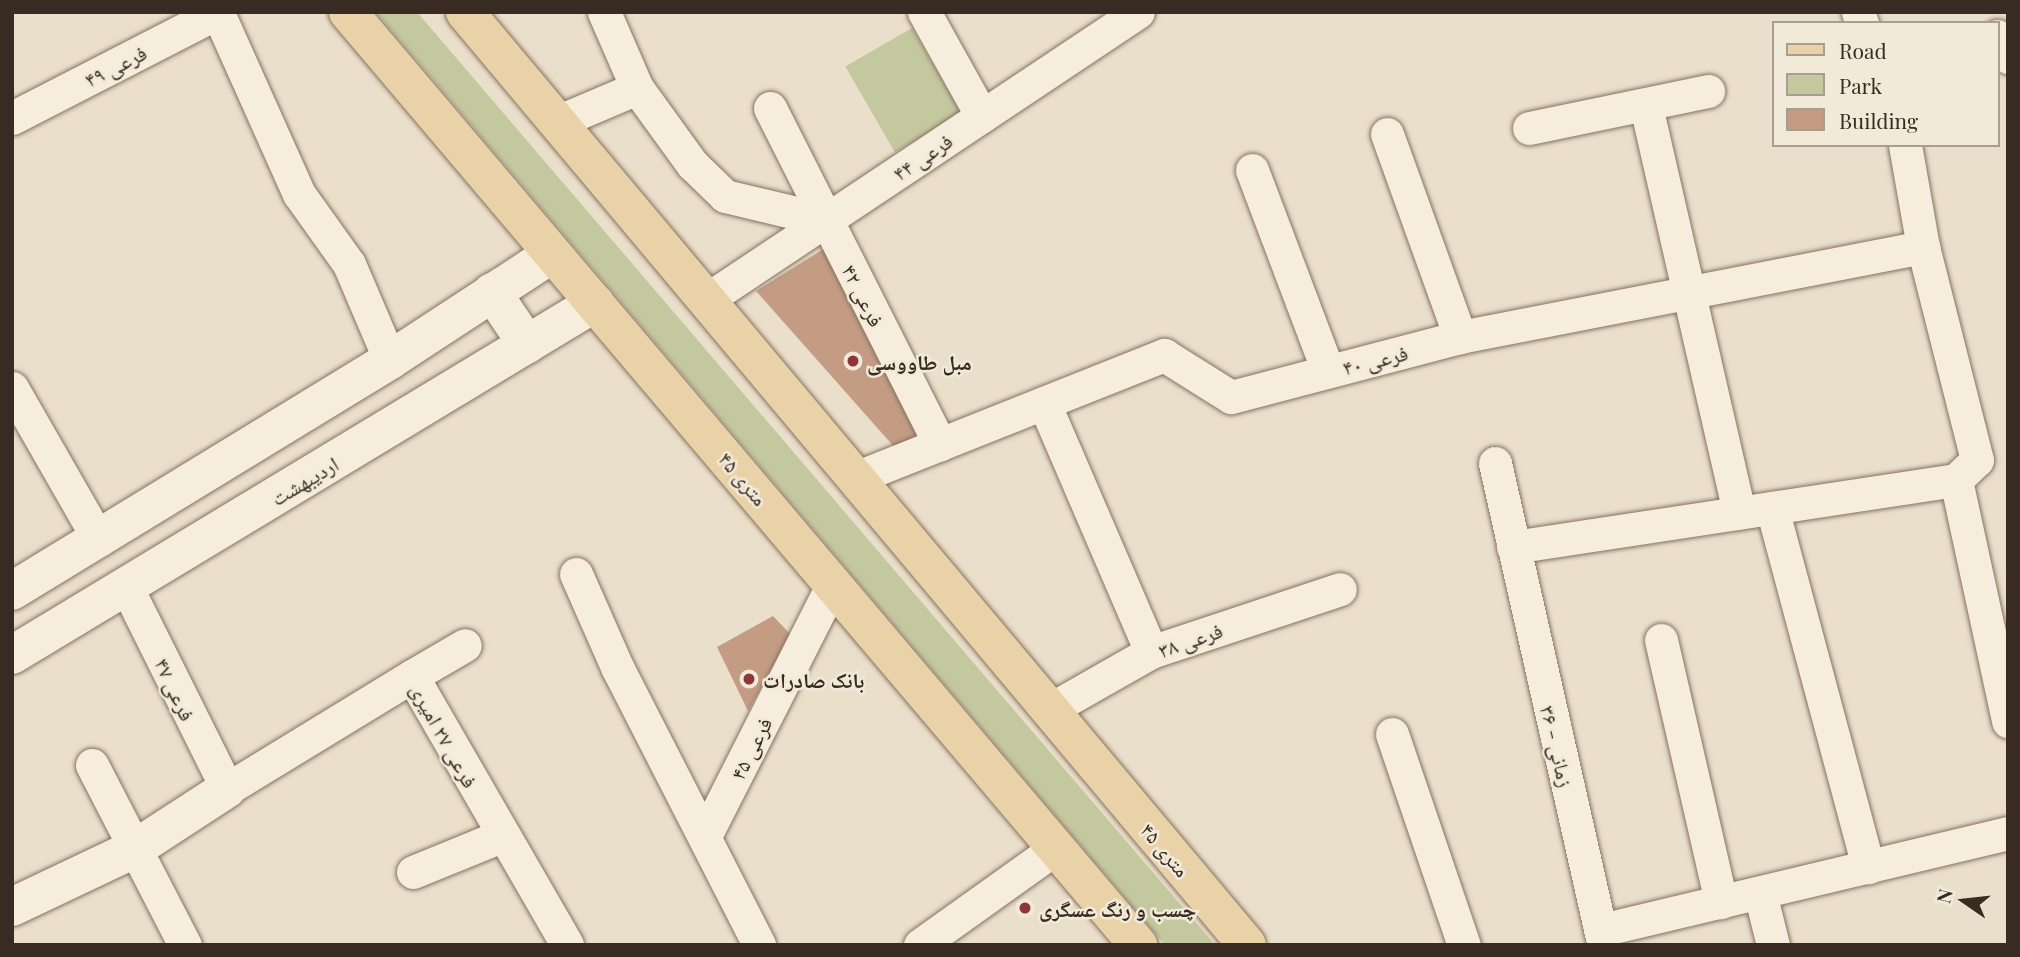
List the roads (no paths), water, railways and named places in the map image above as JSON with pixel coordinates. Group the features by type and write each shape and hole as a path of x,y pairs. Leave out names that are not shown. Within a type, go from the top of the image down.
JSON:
{"main road":[{"name":"۴۵ متری","path":"348,12 1138,945"},
{"name":"۴۵ متری","path":"465,12 1247,945"},
{"path":"12,591 390,360 552,254"},
{"path":"492,292 527,344"},
{"name":"اردیبهشت","path":"12,655 595,303"},
{"path":"12,908 136,848 228,789"}],"street":[{"path":"604,12 637,88 692,164 725,196 826,219"},
{"path":"924,12 982,116"},
{"name":"فرعی ۴۴","path":"706,300 1138,12"},
{"path":"218,13 299,194 349,264 390,360"},
{"name":"فرعی ۴۹","path":"12,118 218,13"},
{"path":"1999,40 2008,57"},
{"path":"557,122 637,88"},
{"path":"1529,128 1646,106 1708,91"},
{"path":"1646,106 1739,513"},
{"name":"فرعی ۴۲","path":"770,108 940,444"},
{"path":"1387,134 1460,337"},
{"path":"1513,547 1956,481 1977,460 1923,247 1905,147"},
{"path":"1252,170 1328,371"},
{"name":"فرعی ۴۰","path":"855,478 1164,355 1231,397 1460,337 1690,290 1923,247"},
{"path":"1044,403 1151,652"},
{"path":"17,407 99,540"},
{"name":"۳۶ - زمانی","path":"1495,463 1602,937"},
{"path":"1956,481 2008,721"},
{"path":"1772,508 1868,867"},
{"path":"576,574 617,667 759,945"},
{"name":"فرعی ۴۵","path":"705,836 833,584"},
{"name":"فرعی ۴۷","path":"127,588 228,789"},
{"name":"فرعی ۳۸","path":"1049,710 1151,652 1340,589"},
{"path":"1661,640 1721,902"},
{"path":"412,676 465,645"},
{"name":"فرعی ۲۷ امیری","path":"228,789 412,676 501,836 567,945"},
{"path":"1392,734 1464,945"},
{"path":"92,765 185,945"},
{"path":"1602,937 1721,902 2008,833"},
{"path":"413,872 501,836"},
{"path":"920,945 1056,848"},
{"path":"1760,894 1773,945"}],"place":[{"name":"مبل طاووسی","path":"853,361"},
{"name":"بانک صادرات","path":"749,679"},
{"name":"چسب و رنگ عسگری","path":"1025,908"}]}
